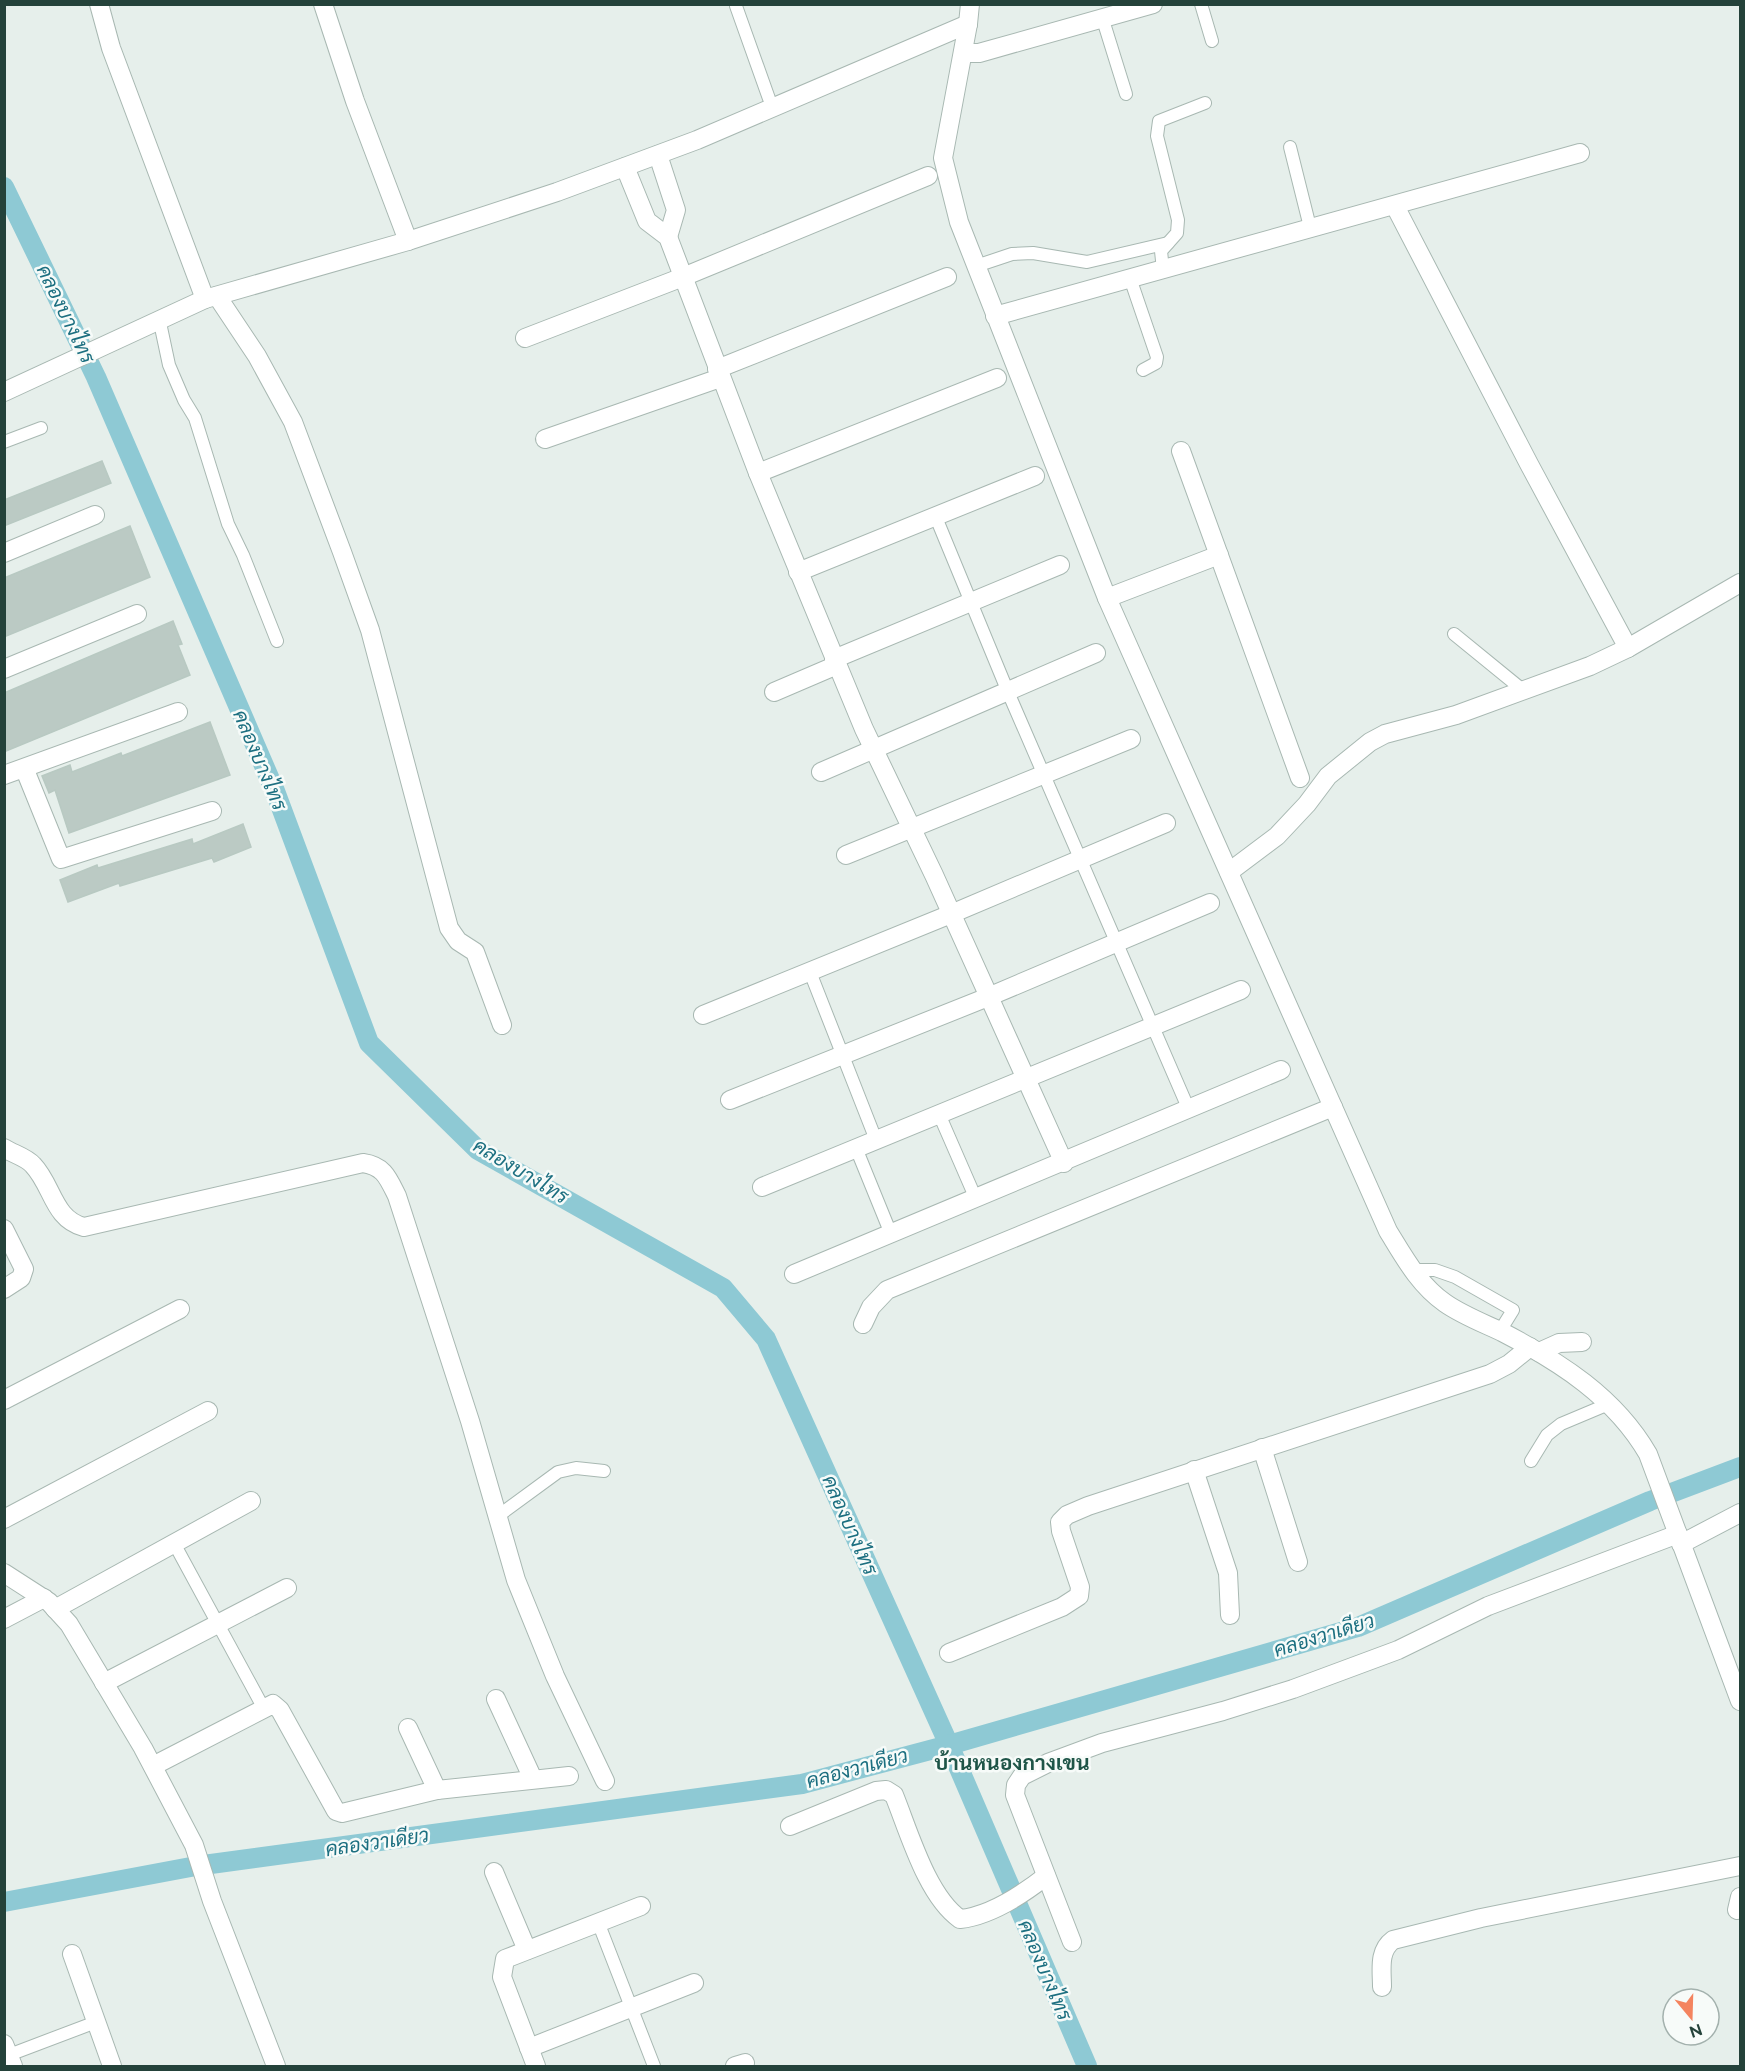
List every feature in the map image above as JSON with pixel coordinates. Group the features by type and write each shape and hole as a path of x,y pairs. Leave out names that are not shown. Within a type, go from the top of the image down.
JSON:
{"street":[{"path":"99,4 111,48 211,297 257,356 293,422 370,630 423,825 443,911 449,928 458,941 475,952 502,1025"},
{"path":"323,4 408,241"},
{"path":"970,4 943,158 959,222 1107,598 1388,1231 1411,1270 1445,1303 1535,1349 1611,1403 1633,1428 1648,1454 1740,1701"},
{"path":"963,52 979,53 1103,20 1153,4"},
{"path":"4,392 113,343 159,318 211,297 408,241 558,192 658,155 968,24"},
{"path":"995,316 1580,153"},
{"path":"658,155 676,210 668,237"},
{"path":"625,167 647,221 668,237 758,473 874,751 1064,1163"},
{"path":"525,338 683,277 928,176"},
{"path":"1395,206 1628,648"},
{"path":"545,439 719,374 947,277"},
{"path":"758,473 997,378"},
{"path":"1181,451 1300,778"},
{"path":"798,572 1035,476"},
{"path":"4,553 95,515"},
{"path":"1107,598 1219,555"},
{"path":"774,692 836,662 1060,565"},
{"path":"1229,872 1277,836 1307,804 1328,776 1370,742 1385,734 1456,715 1590,666 1740,587"},
{"path":"4,669 137,614"},
{"path":"821,772 1096,653"},
{"path":"4,775 25,770 178,712"},
{"path":"846,855 911,831 1131,739"},
{"path":"25,770 61,859 212,811"},
{"path":"703,1015 1166,823"},
{"path":"730,1100 988,997 1210,903"},
{"path":"762,1187 1241,990"},
{"path":"794,1274 1064,1163 1281,1070"},
{"path":"863,1324 871,1307 887,1290 1333,1107"},
{"path":"4,1148 32,1163 59,1211 76,1225 84,1227 363,1163 376,1165 385,1172 400,1207 498,1516 516,1580 555,1676 605,1781"},
{"path":"4,1229 24,1269 21,1278 4,1289"},
{"path":"4,1400 180,1309"},
{"path":"949,1653 1062,1607 1079,1596 1080,1587 1060,1532 1060,1522 1067,1515 1194,1470 1490,1374 1535,1349 1559,1343 1582,1342"},
{"path":"4,1520 208,1411"},
{"path":"1262,1448 1298,1562"},
{"path":"1194,1470 1228,1573 1230,1615"},
{"path":"4,1619 50,1604 175,1545 251,1501"},
{"path":"1072,1942 1015,1795 1016,1785 1022,1776 1048,1763 1102,1743 1223,1712 1322,1679 1398,1650 1488,1606 1677,1531 1740,1513"},
{"path":"4,1573 50,1604 69,1624 153,1766 194,1845 212,1901 276,2067"},
{"path":"104,1683 286,1588"},
{"path":"496,1699 533,1779"},
{"path":"153,1766 263,1707 273,1704 280,1710 336,1811 342,1813 369,1809 437,1790 569,1776"},
{"path":"408,1728 437,1790"},
{"path":"790,1826 876,1791 886,1790 894,1795 930,1881 953,1914 960,1919 969,1918 994,1908 1031,1888 1046,1876"},
{"path":"1382,1987 1382,1957 1385,1946 1394,1940 1481,1918 1740,1866"},
{"path":"495,1872 527,1950"},
{"path":"536,2067 502,1977 505,1959 641,1906"},
{"path":"72,1954 112,2067"},
{"path":"529,2048 694,1983"}],"lane":[{"path":"1201,4 1212,41"},
{"path":"736,6 772,107"},
{"path":"1103,20 1126,94"},
{"path":"1163,270 1161,251 1177,233 1178,220 1157,136 1159,121 1204,103"},
{"path":"1290,147 1310,227"},
{"path":"976,266 1012,254 1033,253 1087,262 1168,243"},
{"path":"1130,278 1157,357 1156,363 1143,370"},
{"path":"159,318 169,365 184,400 195,418 228,524 243,555 277,641"},
{"path":"4,442 42,428"},
{"path":"935,515 970,603 1189,1110"},
{"path":"1454,634 1524,691"},
{"path":"810,972 876,1140"},
{"path":"939,1114 976,1198"},
{"path":"856,1148 891,1234"},
{"path":"1411,1270 1436,1270 1455,1277 1513,1310 1500,1331"},
{"path":"1531,1461 1547,1435 1561,1424 1611,1403"},
{"path":"498,1516 558,1472 576,1468 604,1471"},
{"path":"175,1545 216,1625 263,1707"},
{"path":"598,1922 654,2067"},
{"path":"9,2055 96,2022"}],"building":[{"path":"102,461 111,483 4,526 4,500"},
{"path":"130,526 150,577 4,637 4,578"},
{"path":"173,621 182,644 178,645 190,675 4,752 4,693"},
{"path":"210,722 230,775 69,833 55,790 49,793 42,776 70,765 72,772 121,753 122,756"},
{"path":"243,824 251,847 214,862 212,858 120,886 119,883 68,902 60,880 97,865 98,868 192,839 193,844"}],"waterway":[{"name":"คลองบางไทร","path":"4,187 96,377 275,791 369,1043 478,1150 723,1288 766,1339 949,1745 1087,2066"},
{"name":"คลองวาเดียว","path":"4,1902 196,1866 802,1784 949,1745 1358,1627 1650,1501 1740,1467"}],"district":[{"name":"บ้านหนองกางเขน","path":"1012,1762"}]}
